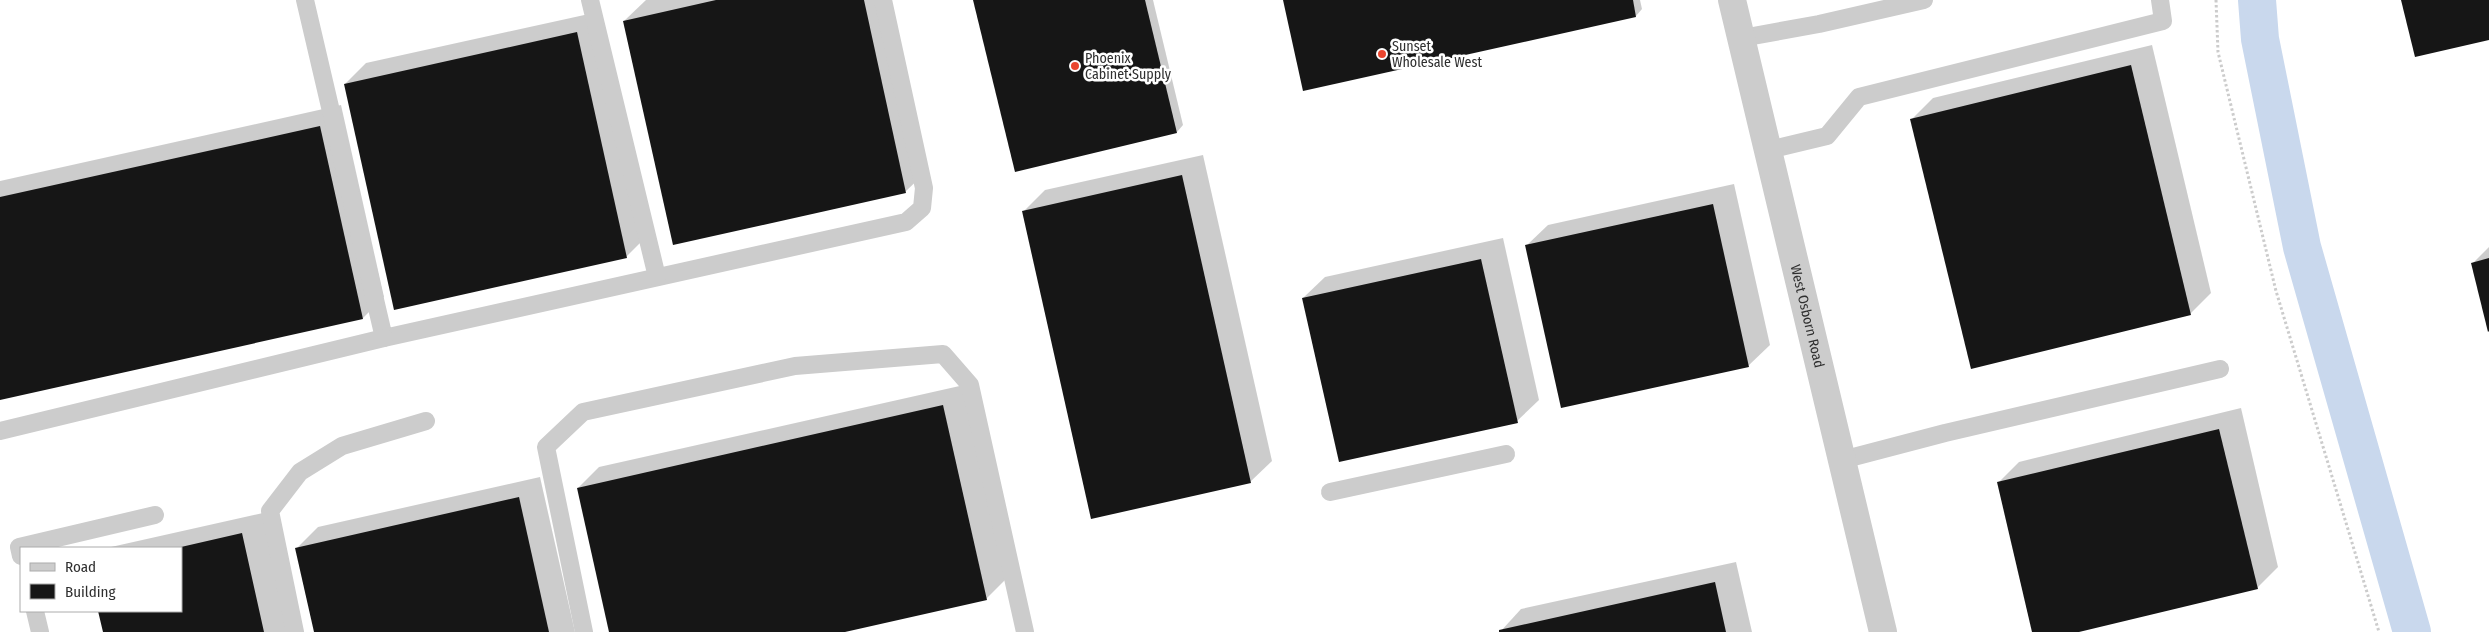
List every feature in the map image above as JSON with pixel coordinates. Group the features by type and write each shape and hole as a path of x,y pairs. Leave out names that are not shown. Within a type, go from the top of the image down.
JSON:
{"street":[{"name":"West Osborn Road","path":"1732,0 1883,632"}],"lane":[{"path":"305,0 384,338"},
{"path":"590,0 657,277"},
{"path":"0,431 384,338 906,222 922,208 924,188 883,0"},
{"path":"1742,38 1819,24 1924,0"},
{"path":"1768,150 1827,136 1859,97 2163,21 2160,0"},
{"path":"584,632 546,447 583,412 795,366 943,354 970,385 1025,632"},
{"path":"1842,460 1945,433 2220,369"},
{"path":"295,632 270,510 300,472 342,446 426,421"},
{"path":"1330,492 1506,454"},
{"path":"23,547 156,515"},
{"path":"35,612 40,632"}],"path":[{"path":"2216,0 2218,52 2276,291 2379,632"}],"building":[{"path":"716,0 864,0 906,193 673,245 623,21"},
{"name":"Phoenix Cabinet Supply","path":"973,0 1145,0 1177,133 1015,172"},
{"name":"Sunset Wholesale West","path":"1283,0 1633,0 1636,17 1303,91"},
{"path":"2401,0 2489,0 2489,40 2415,57"},
{"path":"577,32 627,258 394,310 344,84"},
{"path":"2131,65 2191,315 1971,369 1910,119"},
{"path":"320,126 363,319 0,400 0,197"},
{"path":"1182,175 1251,483 1091,519 1022,211"},
{"path":"1713,204 1749,367 1561,408 1525,245"},
{"path":"2489,258 2489,331 2488,332 2471,263"},
{"path":"1481,259 1518,423 1339,462 1302,298"},
{"path":"943,405 987,600 845,632 609,632 577,488"},
{"path":"2219,429 2258,589 2079,632 2032,632 1997,482"},
{"path":"519,497 549,632 314,632 295,548"},
{"path":"242,533 264,632 103,632 98,612 182,612 181,547"},
{"path":"1715,582 1726,632 1499,632 1499,630"}],"waterway":[{"path":"2257,0 2260,39 2302,247 2412,632"}],"place":[{"name":"Sunset Wholesale West","path":"1382,54"},
{"name":"Phoenix Cabinet Supply","path":"1075,66"}]}
